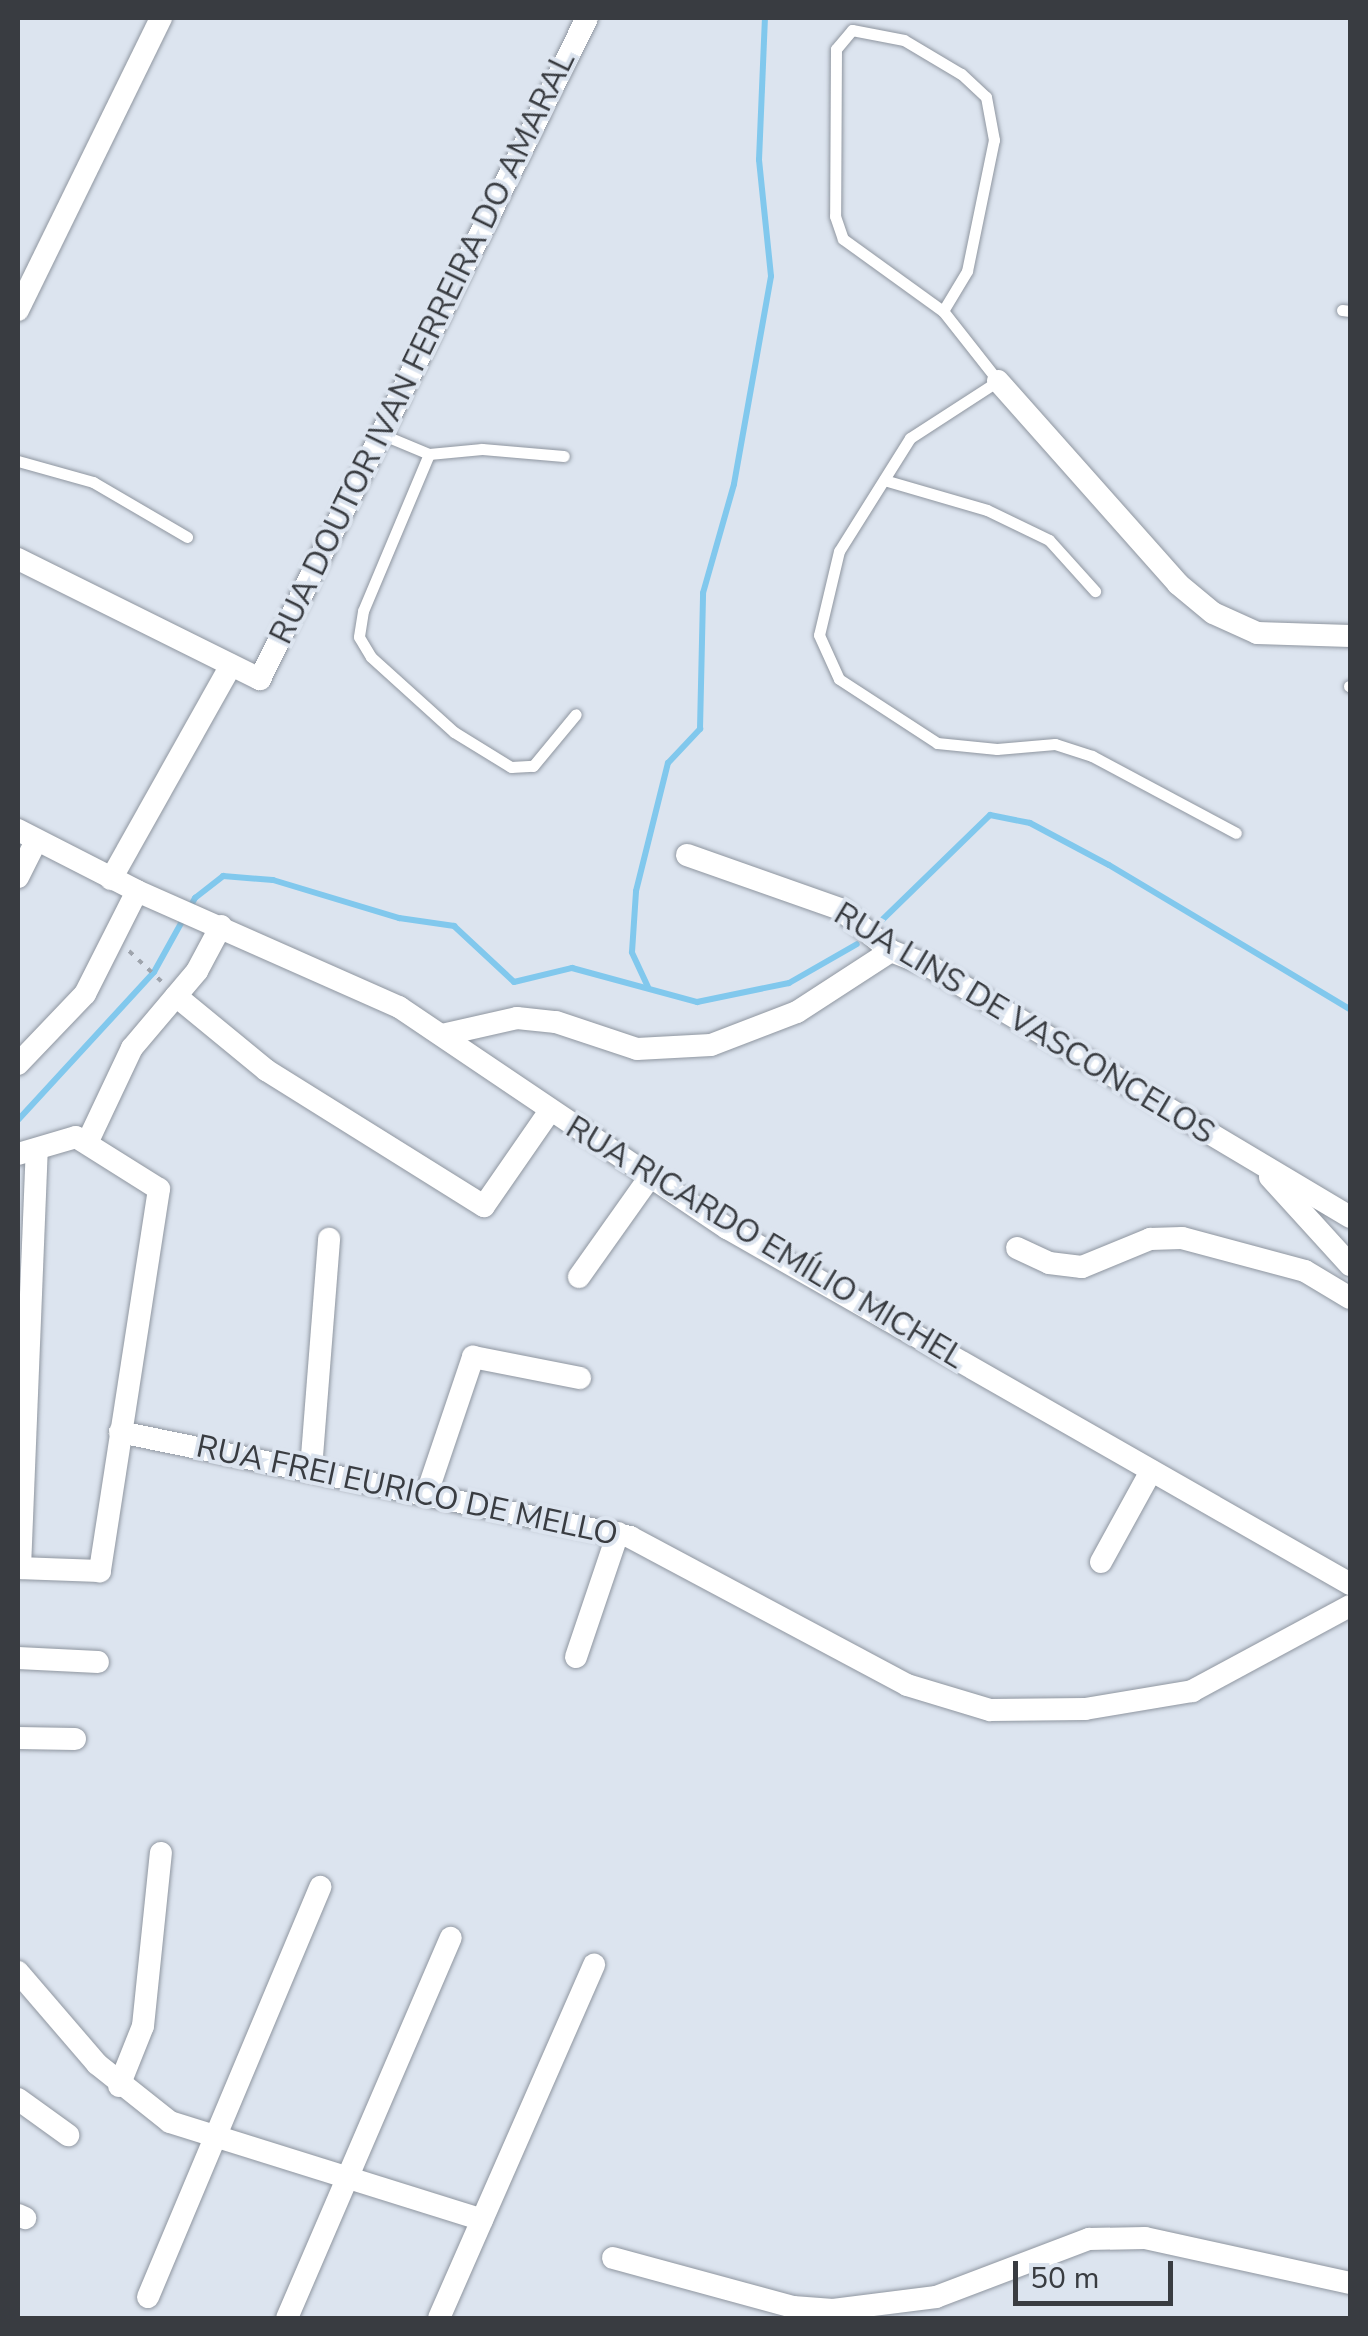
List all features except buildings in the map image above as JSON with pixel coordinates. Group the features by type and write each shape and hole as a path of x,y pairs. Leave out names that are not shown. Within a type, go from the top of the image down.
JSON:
{"street":[{"path":"18,310 161,18"},
{"name":"RUA DOUTOR IVAN FERREIRA DO AMARAL","path":"231,665 260,679 587,18"},
{"path":"998,381 1178,584 1212,612 1257,633 1350,636"},
{"path":"18,560 231,665 111,879"},
{"path":"18,877 26,835"},
{"name":"RUA RICARDO EMÍLIO MICHEL","path":"26,835 137,892 346,980 442,1035 649,1178 1350,1584"},
{"name":"RUA LINS DE VASCONCELOS","path":"687,855 830,904 891,951 928,966 1350,1217"},
{"path":"18,1064 72,1012 137,892"},
{"path":"88,1142 132,1048 176,996 220,926"},
{"path":"442,1035 517,1018 556,1022 637,1049 712,1044 798,1012 891,951"},
{"path":"176,996 266,1070 484,1206 549,1112"},
{"path":"68,1136 88,1142 160,1189 100,1570 19,1568 27,1152 68,1136"},
{"path":"1262,1166 1350,1265"},
{"path":"579,1277 649,1178"},
{"path":"1018,1248 1050,1263 1082,1267 1150,1239 1182,1238 1304,1271 1350,1298"},
{"path":"311,1469 329,1239"},
{"path":"427,1493 472,1357 580,1378"},
{"name":"RUA FREI EURICO DE MELLO","path":"120,1432 618,1533 907,1686 990,1710 1085,1710 1192,1691 1350,1606"},
{"path":"1101,1562 1151,1471"},
{"path":"576,1656 618,1533"},
{"path":"18,1658 98,1662"},
{"path":"18,1738 75,1739"},
{"path":"120,2086 143,2026 161,1852"},
{"path":"148,2297 320,1887"},
{"path":"288,2318 451,1938"},
{"path":"439,2318 594,1964"},
{"path":"18,1972 120,2086 170,2122 214,2140 482,2220"},
{"path":"18,2099 68,2135"},
{"path":"614,2258 793,2307 833,2310 936,2297 1056,2247 1102,2238 1174,2243 1350,2283"}],"lane":[{"path":"943,311 967,271 994,140 986,97 961,74 904,40 852,30 836,49 835,216 844,239 943,311 998,381 910,438 839,551 819,635 840,679 937,743 997,749 1054,744 1092,756 1236,833"},
{"path":"381,434 430,454 482,449 564,456"},
{"path":"430,454 363,611 359,636 371,657 454,732 511,768 533,766 576,714"},
{"path":"18,461 92,482 188,537"},
{"path":"884,480 987,510 1049,540 1095,591"}],"path":[{"path":"115,938 176,996"}],"waterway":[{"path":"648,987 632,952 636,891 668,763 700,729 703,593 734,484 771,276 759,160 765,18"},
{"path":"879,923 990,815 1030,823 1109,865 1350,1009"},
{"path":"18,1120 154,972 195,898 223,876 273,880 399,918 454,926 514,982 572,968 697,1002 789,983 857,944"}]}
